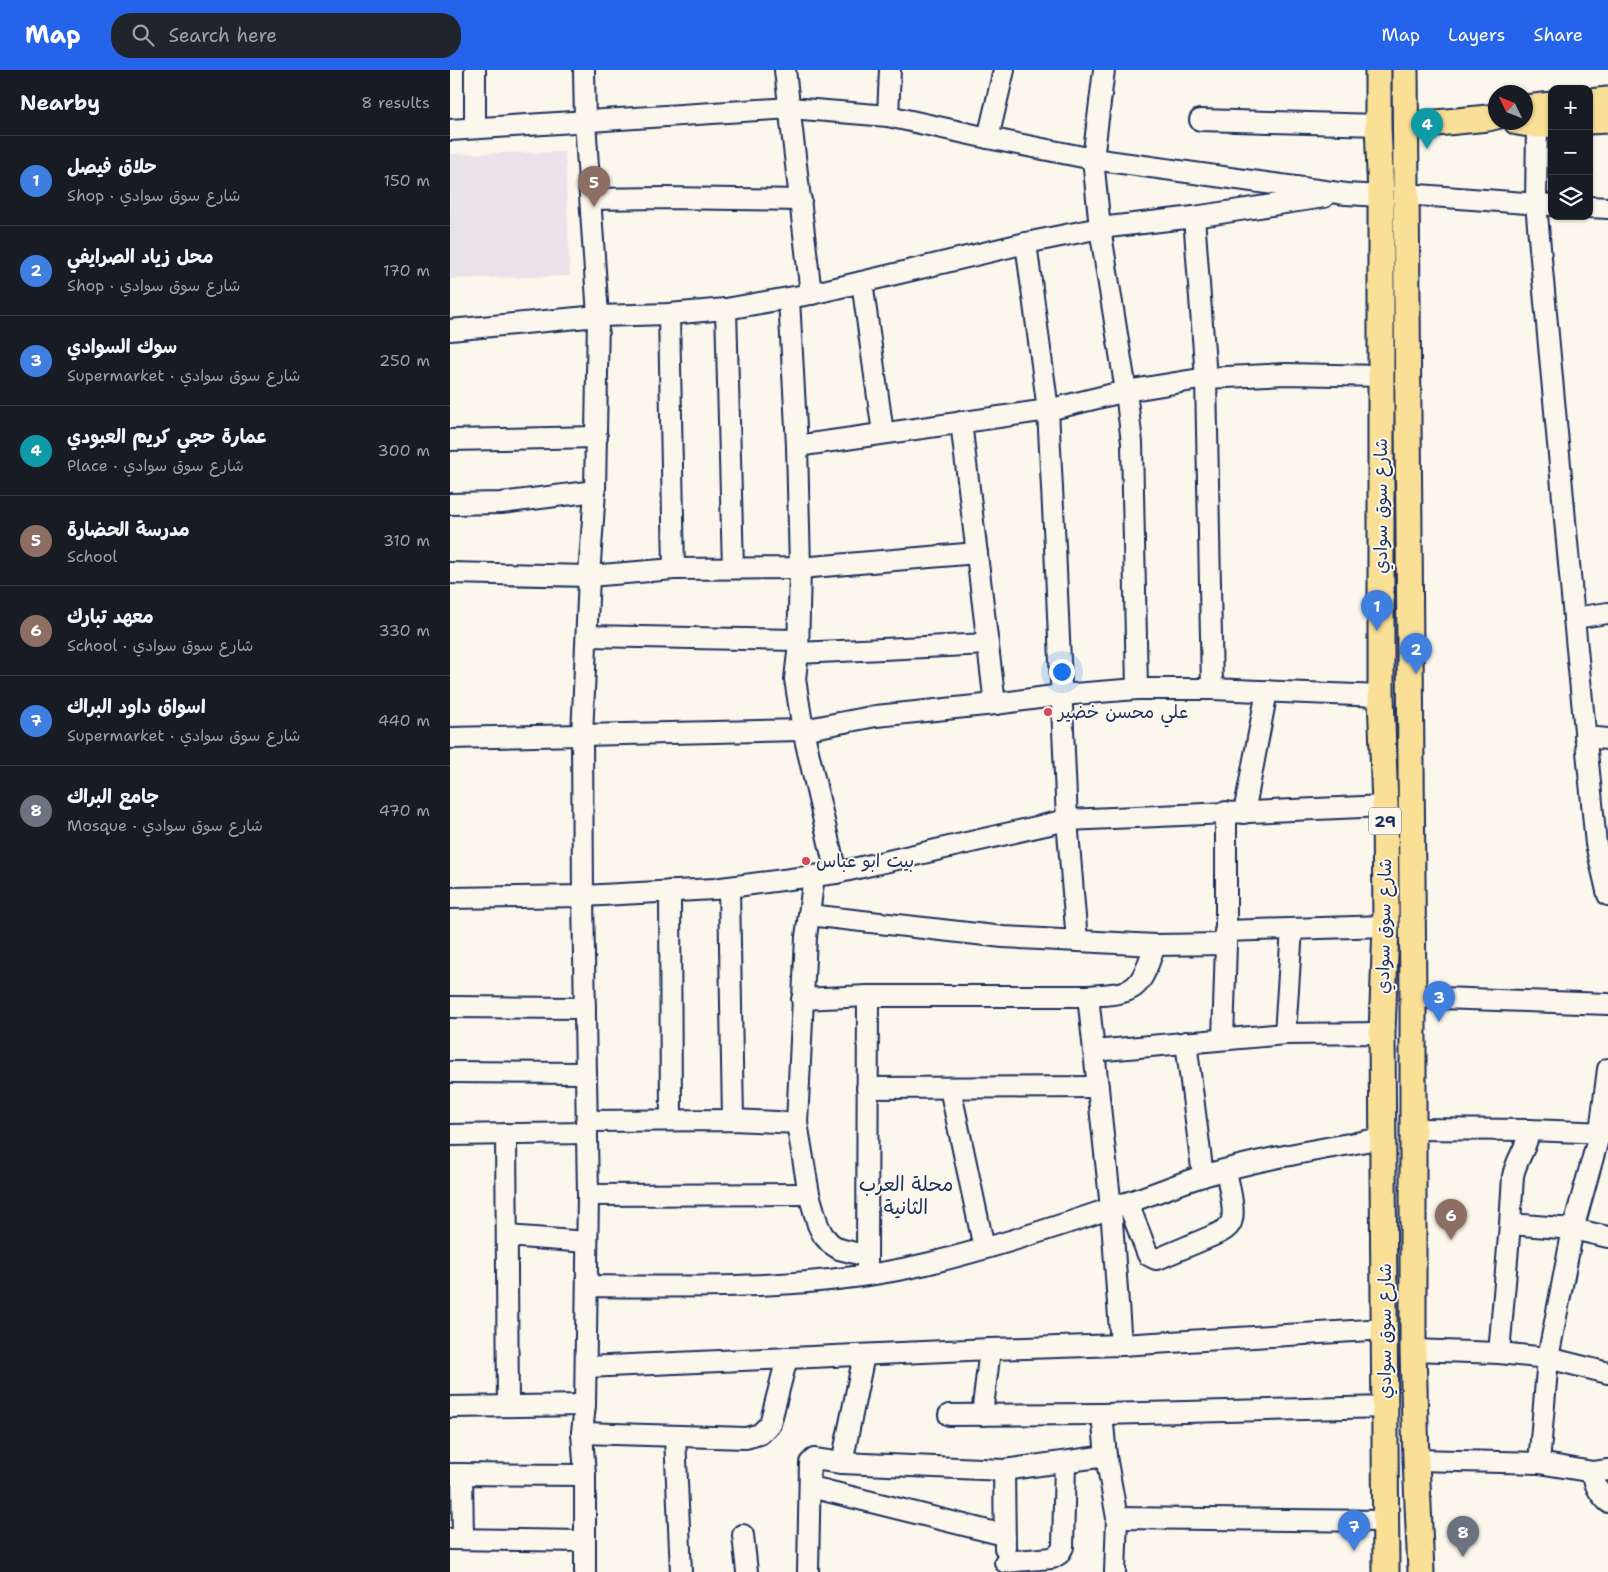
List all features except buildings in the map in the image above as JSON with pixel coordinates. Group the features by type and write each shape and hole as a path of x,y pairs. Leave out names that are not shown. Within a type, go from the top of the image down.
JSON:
{"main road":[{"name":"شارع سوق سوادي","path":"1378,70 1378,125 1393,195 1413,996 1414,1350 1421,1572"},
{"name":"شارع سوق سوادي","path":"1386,1572 1386,1329 1382,1033 1386,926 1385,806 1381,696 1382,376 1393,195 1406,126 1405,70"},
{"path":"1593,102 1608,100"},
{"path":"1533,120 1548,108"},
{"path":"1406,126 1488,118"},
{"path":"1593,122 1608,120"},
{"path":"1383,996 1413,996"}],"street":[{"path":"475,70 475,128"},
{"path":"584,70 585,121 598,316 595,491 582,736 588,1195 586,1367 582,1433 585,1475 584,1572"},
{"path":"785,70 811,294"},
{"path":"888,116 890,70"},
{"path":"988,138 1004,70"},
{"path":"1104,70 1093,159 1100,228 1126,391 1132,443 1137,689"},
{"path":"450,130 790,108 888,116 1093,159 1346,194 1544,204"},
{"path":"1200,120 1378,125"},
{"path":"1533,120 1544,204 1574,618 1585,737 1596,844 1608,895"},
{"path":"450,330 598,316 669,314 726,309 789,299 1026,242 1100,228 1346,194"},
{"path":"591,199 801,200"},
{"path":"1593,207 1608,208"},
{"path":"1194,216 1206,378 1212,689"},
{"path":"1026,242 1048,410 1067,820 1076,941"},
{"path":"862,282 883,433"},
{"path":"789,299 797,446 800,568 798,647 795,679 803,730 836,873"},
{"path":"726,309 734,568"},
{"path":"669,314 674,569"},
{"path":"797,446 1048,410 1126,391 1206,378 1286,374 1382,376"},
{"path":"961,422 995,704"},
{"path":"450,440 597,437"},
{"path":"450,504 501,503 595,491"},
{"path":"450,573 589,576 674,569 800,568 976,553"},
{"path":"1574,618 1608,613"},
{"path":"587,636 798,647 988,644"},
{"path":"450,738 803,730 876,716 1061,695 1137,689 1212,689 1381,696"},
{"path":"1223,1039 1226,938 1235,813 1267,691"},
{"path":"1585,737 1608,739"},
{"path":"450,898 583,896 714,889 836,873 1067,820 1385,806"},
{"path":"814,876 806,936 797,1123 809,1194 822,1235 830,1243 867,1265"},
{"path":"729,887 733,1120"},
{"path":"670,892 671,1120"},
{"path":"809,915 1003,937 1155,945 1292,929 1386,926"},
{"path":"1285,1034 1292,929"},
{"path":"802,1000 868,996 1088,996 1126,992 1142,978 1155,945"},
{"path":"867,1265 868,996"},
{"path":"1088,996 1098,1087 1120,1206 1121,1345"},
{"path":"1413,996 1608,1004"},
{"path":"450,1007 585,1008"},
{"path":"1094,1051 1285,1034 1382,1033"},
{"path":"1186,1042 1203,1176"},
{"path":"1539,1463 1548,1358 1574,1229 1604,1132 1608,1069"},
{"path":"450,1072 586,1073"},
{"path":"867,1088 1098,1087"},
{"path":"950,1088 984,1248"},
{"path":"450,1135 506,1134 671,1120 797,1123"},
{"path":"1413,1129 1604,1132"},
{"path":"1499,1353 1514,1168 1526,1144 1529,1130"},
{"path":"506,1134 508,1406"},
{"path":"587,1286 700,1287 772,1284 867,1265 925,1264 1044,1231 1203,1176 1285,1156 1384,1138"},
{"path":"1120,1206 1148,1255 1152,1258 1160,1258 1219,1233 1230,1224 1233,1218 1226,1170"},
{"path":"588,1195 809,1194"},
{"path":"1510,1224 1574,1229 1608,1237"},
{"path":"507,1236 587,1242"},
{"path":"586,1367 1121,1345 1386,1329"},
{"path":"982,1415 990,1349"},
{"path":"1414,1350 1499,1353 1548,1358 1608,1373"},
{"path":"842,1463 864,1355"},
{"path":"582,1433 746,1438 760,1434 770,1424 787,1358"},
{"path":"450,1407 585,1405"},
{"path":"950,1415 1102,1414 1386,1407"},
{"path":"1102,1414 1106,1456 1117,1518 1115,1572"},
{"path":"675,1437 681,1572"},
{"path":"808,1572 810,1463 814,1459 842,1463 1004,1470 1106,1456"},
{"path":"1416,1460 1539,1463 1601,1471 1596,1488 1608,1502"},
{"path":"1004,1470 1006,1567 1052,1558 1059,1554 1063,1547 1065,1462"},
{"path":"584,1541 457,1539 456,1474 585,1475"},
{"path":"811,1487 1004,1535"},
{"path":"1117,1518 1385,1521"},
{"path":"743,1535 746,1572"}],"shaded area":[{"path":"565,152 570,276 450,279 450,154"}],"place":[{"name":"عمارة حجي كريم العبودي","path":"1427,149"},
{"name":"مدرسة الحضارة","path":"594,207"},
{"name":"حلاق فيصل","path":"1377,631"},
{"name":"محل زياد الصرايفي","path":"1416,674"},
{"name":"علي محسن خضير","path":"1048,712"},
{"name":"بيت ابو عباس","path":"806,861"},
{"name":"سوك السوادي","path":"1439,1022"},
{"name":"معهد تبارك","path":"1451,1240"},
{"name":"اسواق داود البراك","path":"1354,1551"},
{"name":"جامع البراك","path":"1463,1557"}],"district":[{"name":"محلة العرب الثانية","path":"906,1196"}]}
